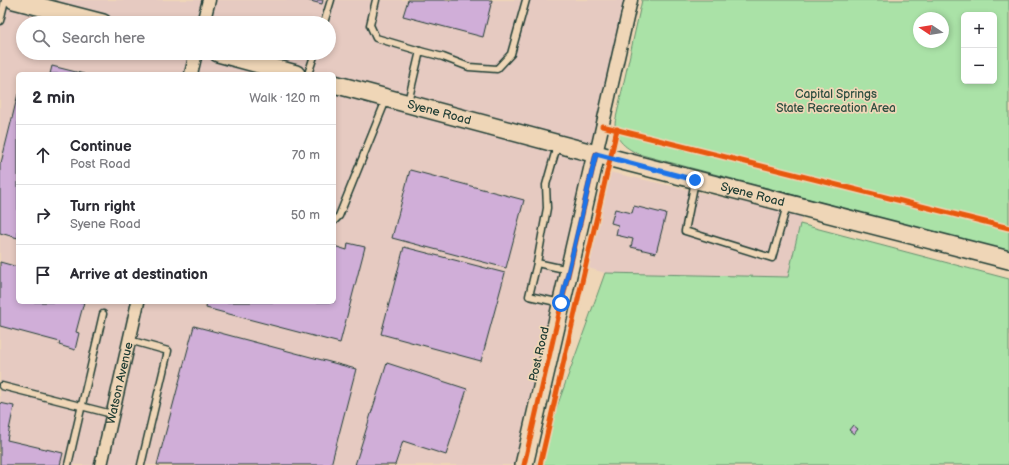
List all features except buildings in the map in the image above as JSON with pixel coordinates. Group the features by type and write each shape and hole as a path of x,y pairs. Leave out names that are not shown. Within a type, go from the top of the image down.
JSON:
{"street":[{"path":"14,0 40,3 81,16"},
{"path":"205,16 209,0"},
{"name":"Post Road","path":"524,465 631,0"},
{"path":"191,72 194,60"},
{"path":"244,60 289,72"},
{"name":"Syene Road","path":"336,85 695,180 1009,260"},
{"name":"Watson Avenue","path":"101,465 138,304"}],"lane":[{"path":"0,22 5,0"},
{"path":"326,16 331,0"},
{"path":"376,0 370,25 376,38 443,57 469,67 497,69 511,54 526,0"},
{"path":"407,104 420,51"},
{"path":"309,72 313,60"},
{"path":"336,219 339,216 387,98"},
{"path":"557,144 546,185 547,208 537,263 529,296 561,303"},
{"path":"695,180 686,231 772,258 788,203"},
{"path":"537,263 569,270"},
{"path":"68,465 103,314"},
{"path":"129,340 168,351 141,465"},
{"path":"2,386 112,414"}],"shaded area":[{"path":"0,0 631,0 524,465 0,465"},
{"path":"609,172 802,215 788,277 605,273 585,267"}],"green space":[{"name":"Capital Springs State Recreation Area","path":"642,0 1009,0 1009,252 642,155 628,148 621,142 616,133 615,122"},
{"path":"800,224 1009,279 1009,465 536,465 605,273 788,277"}],"cycle path":[{"path":"602,126 1009,228"},
{"path":"540,465 617,129"},
{"path":"524,465 596,154"}],"route":[{"path":"561,303 596,154 695,180"}]}
